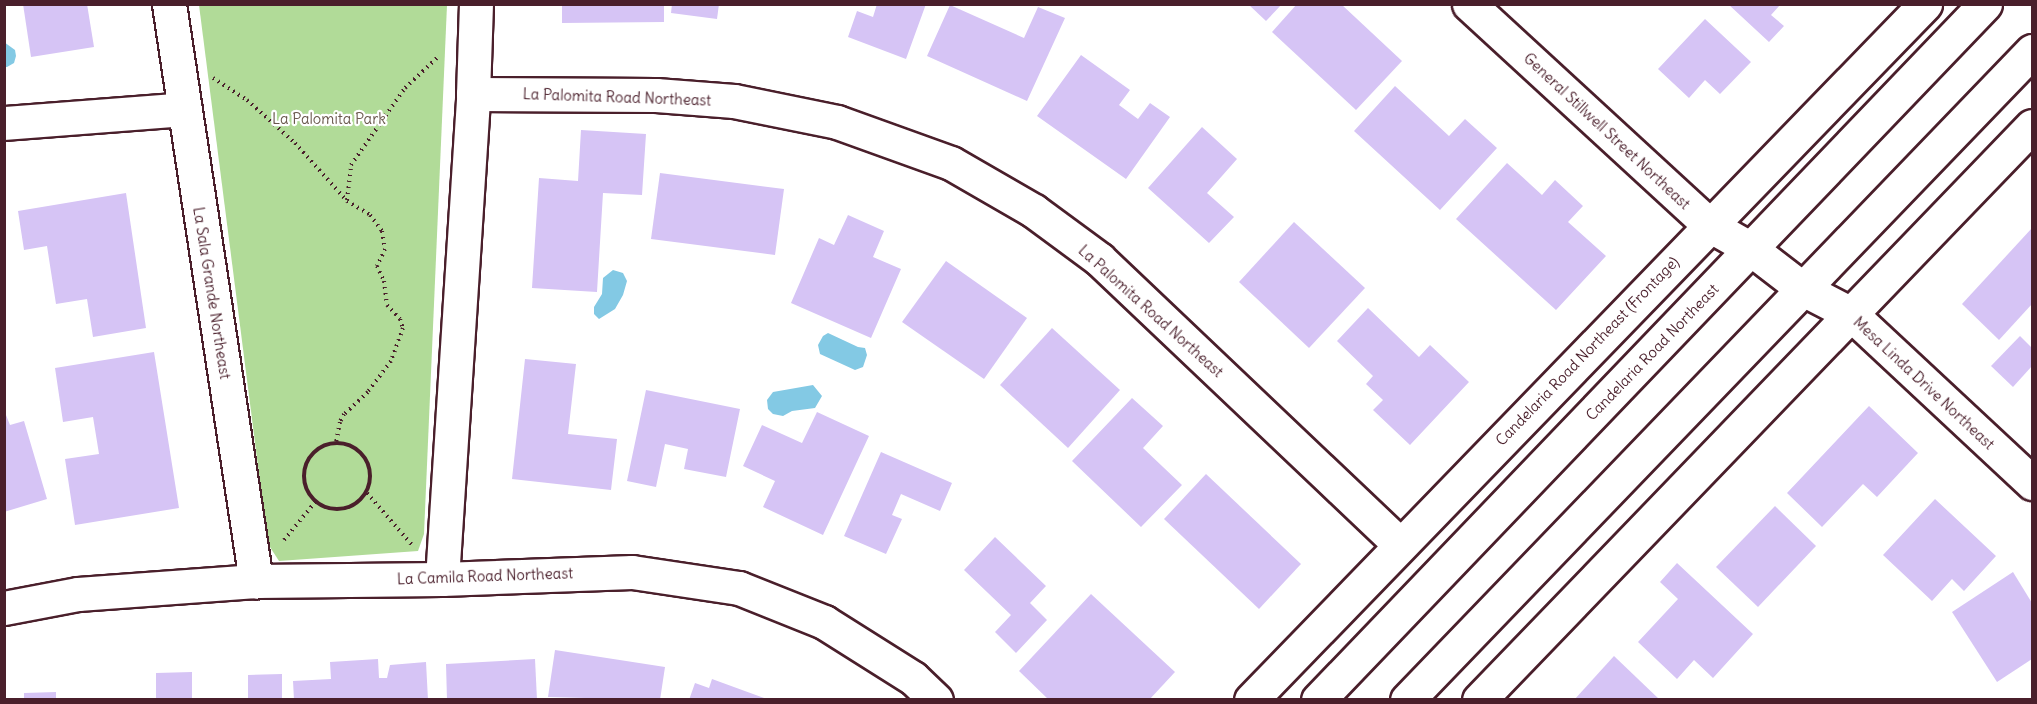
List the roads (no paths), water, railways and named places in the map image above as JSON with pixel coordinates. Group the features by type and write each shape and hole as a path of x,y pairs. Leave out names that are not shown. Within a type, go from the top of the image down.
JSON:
{"street":[{"name":"La Sala Grande Northeast","path":"169,4 256,580"},
{"path":"442,579 473,94 476,4"},
{"name":"General Stillwell Street Northeast","path":"1469,4 1709,225 1751,249"},
{"name":"Candelaria Road Northeast (Frontage)","path":"1251,699 1925,4"},
{"name":"Candelaria Road Northeast","path":"1318,699 1985,4"},
{"path":"1407,699 2032,51"},
{"name":"La Palomita Road Northeast","path":"473,94 656,95 734,101 837,122 951,163 1034,211 1099,259 1400,545"},
{"path":"4,123 184,110"},
{"path":"1479,699 2032,126"},
{"name":"Mesa Linda Drive Northeast","path":"1751,249 1803,289 1851,314 2032,483"},
{"name":"La Camila Road Northeast","path":"4,608 78,594 256,580 442,579 632,572 739,588 824,622 913,678 936,699"}],"water":[{"path":"4,42 15,50 16,56 14,63 7,67 5,67"},
{"path":"613,270 623,273 627,281 623,295 615,309 599,319 594,314 594,307 602,294 603,278"},
{"path":"828,333 865,348 867,355 863,367 855,370 820,354 818,345 823,336"},
{"path":"813,385 822,396 815,408 792,411 783,416 773,414 768,409 767,400 773,392"}],"park label":[{"name":"La Palomita Park","path":"329,119"}]}
